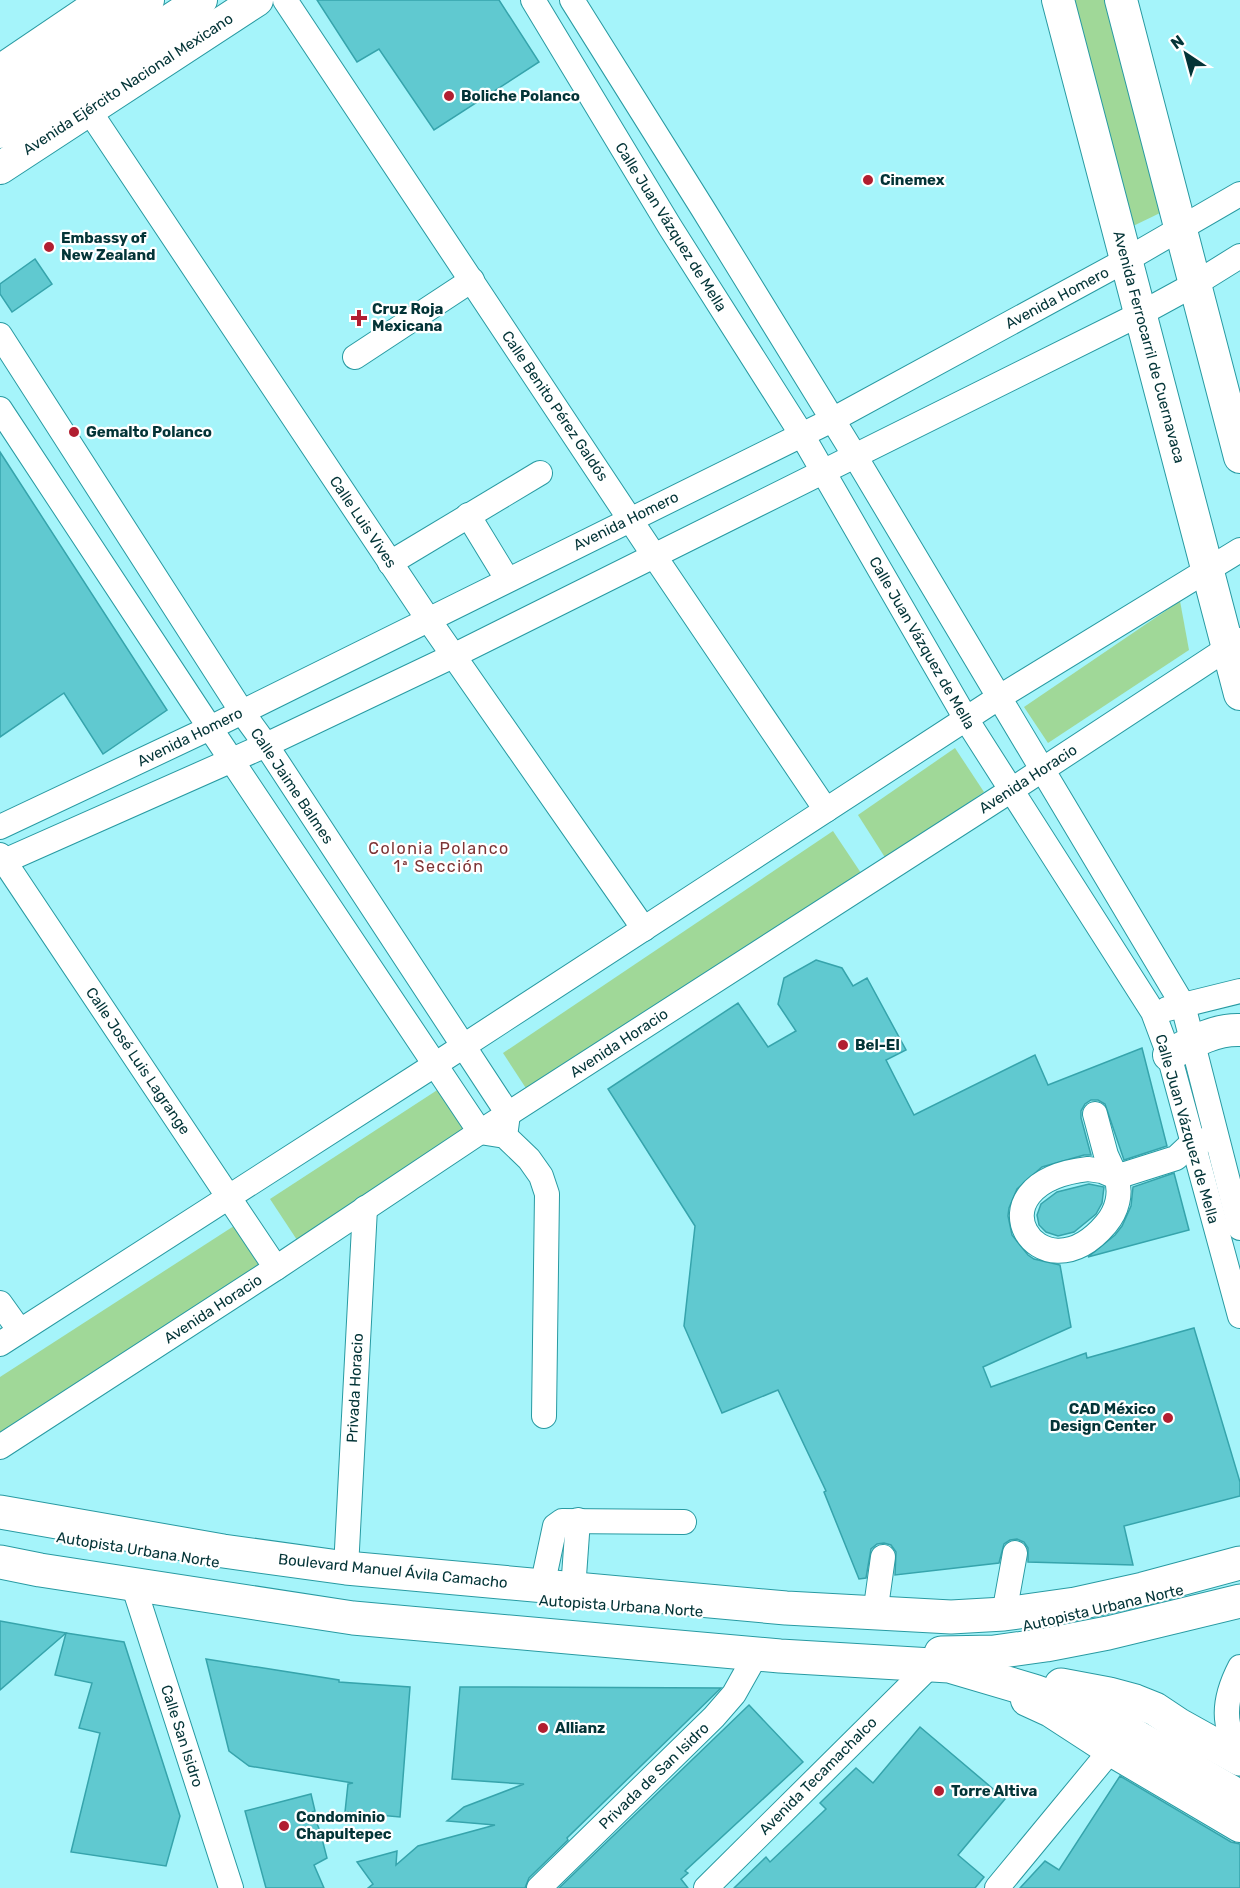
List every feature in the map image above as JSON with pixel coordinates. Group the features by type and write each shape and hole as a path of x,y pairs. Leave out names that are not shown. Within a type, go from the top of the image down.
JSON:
{"highway":[{"name":"Boulevard Manuel Ávila Camacho","path":"0,1512 223,1551 346,1568 875,1614 951,1617 1046,1609 1240,1563"},
{"name":"Autopista Urbana Norte","path":"0,1528 351,1584 987,1632 1021,1627 1240,1577"},
{"name":"Autopista Urbana Norte","path":"9,1567 474,1621 934,1661 1046,1645 1108,1633 1240,1601"},
{"path":"9,1567 353,1618 757,1653 934,1661 990,1676 1082,1689 1135,1701 1155,1709 1240,1759"},
{"path":"934,1661 1082,1708 1120,1727 1240,1797"},
{"path":"1177,1761 1240,1775"}],"main road":[{"path":"1,76 105,0"},
{"path":"1,76 148,0"},
{"name":"Avenida Ejército Nacional Mexicano","path":"0,132 201,0"},
{"name":"Avenida Ejército Nacional Mexicano","path":"0,168 257,0"},
{"name":"Avenida Ferrocarril de Cuernavaca","path":"1058,0 1208,569 1234,643 1240,694"},
{"path":"1121,0 1240,457"},
{"path":"1180,1049 1218,1032 1240,1030"},
{"name":"Boulevard Manuel Ávila Camacho","path":"1111,1595 1160,1570 1240,1552"},
{"path":"934,1661 1051,1711 1111,1750 1240,1826"}],"street":[{"name":"Calle Benito Pérez Galdós","path":"285,0 826,810"},
{"name":"Calle Juan Vázquez de Mella","path":"533,0 670,227 802,435 1010,791 1153,1012 1180,1049 1216,1137 1239,1222"},
{"name":"Calle Juan Vázquez de Mella","path":"572,0 855,456 1183,1005 1180,1049 1191,1143 1240,1316"},
{"name":"Calle Luis Vives","path":"88,109 453,656 644,929"},
{"name":"Avenida Homero","path":"0,827 210,728 832,420 1181,230 1240,194"},
{"path":"670,227 703,209"},
{"path":"2,860 266,745 453,656 1140,314 1240,256"},
{"path":"355,357 472,280"},
{"name":"Calle Jaime Balmes","path":"0,335 242,712 465,1045 507,1125 541,1176 547,1194 544,1416"},
{"path":"0,409 480,1132"},
{"path":"390,563 540,473"},
{"path":"468,515 507,579"},
{"path":"0,1344 229,1198 998,698 1240,550"},
{"name":"Avenida Horacio","path":"0,1447 480,1132 507,1125 1234,643"},
{"name":"Calle José Luis Lagrange","path":"2,860 276,1268"},
{"path":"1153,1012 1240,991"},
{"path":"1095,1114 1106,1155 1116,1177 1176,1158 1191,1143 1216,1137"},
{"name":"Privada Horacio","path":"346,1568 365,1208"},
{"path":"1215,1226 1239,1222"},
{"path":"0,1303 20,1331"},
{"path":"557,1588 578,1520 684,1522"},
{"path":"1004,1614 1015,1553"},
{"path":"875,1614 884,1557"},
{"name":"Calle San Isidro","path":"133,1584 222,1885"},
{"name":"Privada de San Isidro","path":"539,1888 714,1717 734,1694 757,1653"},
{"name":"Avenida Tecamachalco","path":"706,1888 934,1661"},
{"path":"1240,1667 1229,1689 1226,1708 1229,1728 1240,1749"},
{"path":"997,1888 1111,1750"}],"green space":[{"path":"1071,0 1105,0 1160,213 1129,228"},
{"path":"1180,601 1189,650 1048,743 1024,707"},
{"path":"955,748 984,792 886,859 858,815"},
{"path":"833,831 863,876 533,1099 503,1053"},
{"path":"445,1085 474,1129 299,1243 270,1199"},
{"path":"237,1224 268,1273 0,1443 0,1377"}],"building":[{"name":"Boliche Polanco","path":"317,0 499,0 539,62 434,130 379,49 357,62"},
{"path":"35,259 52,284 12,312 0,294 0,284"},
{"path":"0,452 167,710 103,754 64,693 0,737"},
{"path":"816,960 842,968 853,986 867,978 906,1050 886,1060 914,1115 1035,1055 1048,1085 1142,1048 1167,1146 1124,1160 1105,1104 1098,1100 1091,1100 1085,1104 1081,1111 1081,1118 1091,1155 1042,1167 1017,1189 1008,1216 1012,1235 1028,1255 1034,1259 1060,1265 1071,1327 983,1367 991,1387 1086,1353 1087,1358 1194,1328 1240,1482 1240,1496 1124,1526 1133,1565 1028,1562 1028,1548 1024,1542 1017,1539 1004,1544 999,1563 895,1575 896,1552 891,1545 884,1543 877,1544 871,1549 866,1578 859,1579 824,1492 826,1491 778,1390 722,1413 684,1326 695,1226 608,1089 738,1003 768,1047 796,1031 778,1004 784,978"},
{"path":"1174,1173 1189,1230 1088,1257 1115,1235 1122,1226 1131,1206 1133,1187"},
{"path":"1089,1184 1104,1187 1102,1203 1096,1214 1074,1232 1058,1236 1046,1232 1039,1225 1037,1215 1041,1204 1057,1192"},
{"path":"0,1621 66,1633 0,1690"},
{"path":"66,1633 124,1642 180,1816 166,1866 71,1852 100,1733 79,1728 92,1683 55,1675"},
{"path":"206,1659 339,1680 339,1682 410,1687 400,1817 345,1812 348,1784 353,1783 249,1766 229,1751"},
{"path":"460,1687 721,1688 567,1838 568,1840 529,1878 525,1888 368,1888 373,1884 357,1862 397,1851 396,1865 418,1846 495,1825 447,1821 464,1807 524,1784 452,1779"},
{"path":"749,1705 803,1762 685,1871 688,1873 681,1879 688,1888 559,1888"},
{"path":"920,1727 1005,1799 958,1855 984,1877 975,1888 734,1888 766,1857 770,1862 826,1809 820,1803 856,1768 873,1783"},
{"path":"1120,1776 1231,1842 1240,1844 1240,1888 1020,1888 1045,1861 1059,1870"},
{"path":"311,1794 315,1811 312,1812 327,1858 314,1865 324,1888 266,1888 245,1811"}],"place":[{"name":"Boliche Polanco","path":"449,96"},
{"name":"Cinemex","path":"868,180"},
{"name":"Embassy of New Zealand","path":"49,247"},
{"name":"Cruz Roja Mexicana","path":"359,318"},
{"name":"Gemalto Polanco","path":"74,432"},
{"name":"Bel-El","path":"843,1045"},
{"name":"CAD México Design Center","path":"1168,1418"},
{"name":"Allianz","path":"543,1728"},
{"name":"Torre Altiva","path":"939,1791"},
{"name":"Condominio Chapultepec","path":"284,1826"}],"district":[{"name":"Colonia Polanco 1ª Sección","path":"439,857"}]}
